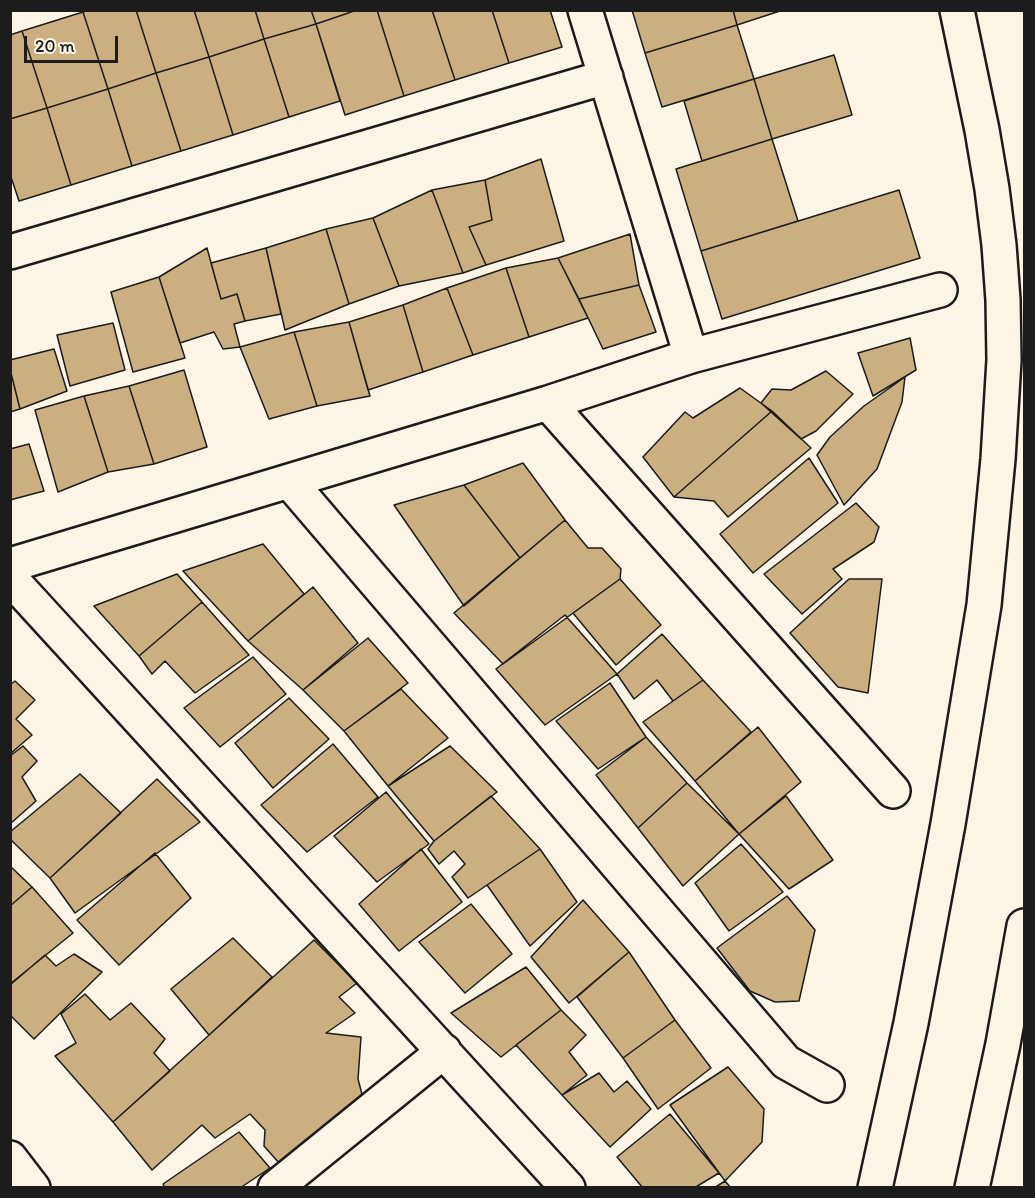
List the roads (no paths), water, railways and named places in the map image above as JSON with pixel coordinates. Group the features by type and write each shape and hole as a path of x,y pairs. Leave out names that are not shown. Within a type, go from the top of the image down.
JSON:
{"main road":[{"path":"585,10 691,356"},
{"path":"875,1188 911,1023 950,813 984,605 998,459 1004,360 1000,256 982,130 957,10"},
{"path":"10,252 606,76"},
{"path":"10,565 548,403 691,356 940,290"},
{"path":"548,403 893,790"},
{"path":"289,481 786,1062 827,1085"},
{"path":"10,578 568,1188"},
{"path":"972,1188 1003,1044 1024,926"},
{"path":"275,1188 444,1051"},
{"path":"10,1158 33,1188"}]}
